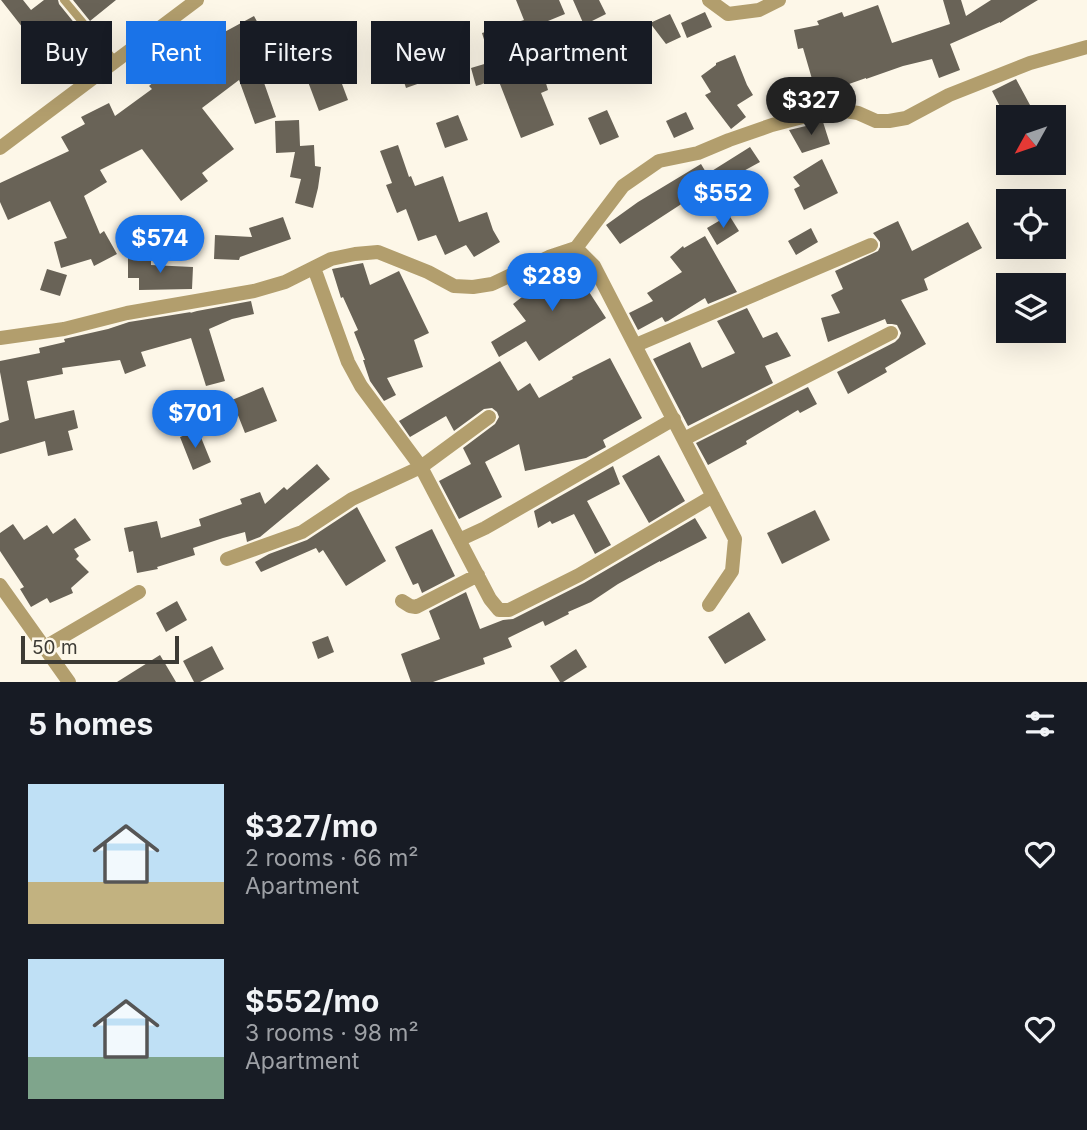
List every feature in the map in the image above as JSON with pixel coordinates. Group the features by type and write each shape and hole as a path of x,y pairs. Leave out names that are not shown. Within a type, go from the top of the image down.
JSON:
{"street":[{"path":"0,148 197,0"},
{"path":"709,0 728,13 759,10 779,0"},
{"path":"0,338 64,329 127,313 254,291 285,282 331,259 355,254 378,252 428,272 454,286 492,284 549,257 576,248 623,186 659,161 698,153 772,125 833,109 858,113 876,121 906,118 949,95 1018,68 1087,47"},
{"path":"636,345 871,245"},
{"path":"576,248 594,266 735,539 732,571 709,605"},
{"path":"314,268 348,362 361,386 421,467 490,599 499,610 509,610 579,575 713,496"},
{"path":"684,439 891,333"},
{"path":"227,559 302,532 352,499 421,467 489,417"},
{"path":"459,540 485,528 674,419"},
{"path":"402,601 416,607 478,575"},
{"path":"0,585 69,682"},
{"path":"45,648 139,592"}],"lane":[{"path":"64,0 115,61"}],"building":[{"path":"1,0 23,0 31,10 44,0 58,0 73,21 21,21 21,26"},
{"path":"73,0 116,0 90,21"},
{"path":"516,0 559,0 565,14 548,21 521,21 524,20"},
{"path":"573,0 599,0 606,14 592,21 582,21"},
{"path":"943,0 961,0 966,16 991,0 1038,0 1000,23 950,44 960,70 939,78 932,59 815,96 817,103 786,111 778,93 812,79 803,48 798,49 794,30 819,25 817,21 842,12 844,17 878,5 892,43 950,24"},
{"path":"705,12 712,27 687,38 681,23"},
{"path":"670,14 681,37 666,44 652,22"},
{"path":"240,24 240,83 239,80 202,108 234,149 202,173 208,181 181,201 142,149 100,170 107,182 84,196 100,234 104,231 117,254 94,266 91,259 61,268 54,242 67,238 50,201 8,220 0,202 0,183 69,151 61,137 85,124 81,117 109,103 115,116 152,89 149,86 151,84 226,84 226,31"},
{"path":"735,55 753,95 737,105 746,117 731,129 705,95 711,92 701,76 716,63"},
{"path":"484,64 484,83 476,86 471,68"},
{"path":"1016,79 1030,105 999,105 992,91"},
{"path":"240,84 264,84 276,117 255,124"},
{"path":"309,84 342,84 348,100 319,111"},
{"path":"500,84 546,84 548,90 541,93 554,125 521,138"},
{"path":"607,110 619,137 600,145 588,118"},
{"path":"686,112 694,129 674,138 666,121"},
{"path":"458,115 468,140 445,148 436,123"},
{"path":"299,120 300,146 314,145 315,166 321,167 313,208 295,203 301,179 290,177 295,152 276,153 275,121"},
{"path":"823,122 830,144 802,153 789,130"},
{"path":"398,145 415,186 443,176 459,222 487,212 500,242 474,257 466,245 445,255 436,235 418,241 406,209 397,213 386,185 392,183 380,151"},
{"path":"750,147 760,162 686,201 620,244 606,225 701,164 707,174"},
{"path":"822,159 838,193 804,210 794,189 800,186 793,177"},
{"path":"729,215 739,231 717,245 707,228"},
{"path":"283,217 291,239 240,257 239,260 214,259 215,235 252,237 249,228"},
{"path":"898,221 912,251 968,222 982,248 924,279 928,290 901,300 926,344 885,368 887,372 848,394 837,372 895,342 901,333 897,325 887,324 885,319 828,342 821,318 840,313 831,295 843,289 835,271 878,251 880,242 873,233"},
{"path":"811,228 818,242 796,255 788,241"},
{"path":"705,236 737,292 708,304 705,298 668,321 665,322 662,317 638,330 629,313 653,301 647,293 682,272 670,257 683,246 684,248"},
{"path":"128,258 151,258 151,265 193,267 192,289 139,290 139,278 128,278"},
{"path":"363,263 370,285 399,271 429,333 414,340 423,367 387,378 396,395 384,401 370,381 354,332 358,330 343,297 341,298 332,269"},
{"path":"574,263 583,277 580,278 606,318 539,361 526,341 499,357 491,342 526,321 513,304 531,290 525,279 558,264 562,270"},
{"path":"47,269 67,275 60,296 40,290"},
{"path":"251,301 254,314 232,319 209,329 225,381 206,386 191,338 141,352 146,366 125,374 120,360 62,368 63,374 27,381 35,419 74,410 78,428 68,431 73,450 48,456 45,441 0,454 0,423 9,420 0,361 40,353 39,348 65,342 64,339 129,322"},
{"path":"747,308 763,338 777,332 791,356 765,366 773,383 688,426 653,359 690,342 702,368 735,353 717,321"},
{"path":"610,358 642,418 603,440 606,447 586,458 525,471 519,444 485,462 502,497 459,519 439,481 471,464 463,448 495,424 499,417 497,412 492,408 484,409 454,431 446,416 410,437 399,421 500,361 518,391 530,383 539,398"},
{"path":"263,387 277,421 245,433 232,400"},
{"path":"808,387 817,404 800,413 798,410 746,441 747,444 708,465 696,443"},
{"path":"198,430 211,462 193,470 180,437"},
{"path":"659,455 685,501 649,523 622,476"},
{"path":"317,464 330,479 260,537 247,542 245,532 223,538 193,548 195,555 157,567 158,569 137,573 133,551 129,552 124,528 157,521 161,538 201,526 199,519 242,504 240,499 260,492 265,504 284,487 287,490"},
{"path":"613,466 620,484 587,501 611,545 595,554 574,514 552,524 550,521 538,528 534,511"},
{"path":"357,507 386,561 346,586 323,550 319,553 316,548 261,572 255,562 307,540"},
{"path":"815,510 830,540 782,564 767,533"},
{"path":"75,518 91,540 74,549 79,556 76,559 89,572 71,588 73,593 50,603 47,598 31,607 20,589 24,587 0,551 0,533 13,524 24,540 47,525 53,534"},
{"path":"695,518 707,538 618,584 591,602 568,612 569,614 545,626 543,621 508,638 512,647 483,658 485,664 433,682 411,682 401,654 440,639 429,611 466,592 480,629 513,619 584,583"},
{"path":"432,529 455,576 422,593 418,583 413,585 395,547"},
{"path":"177,601 187,620 166,632 156,613"},
{"path":"749,612 766,640 725,664 708,637"},
{"path":"328,636 334,652 318,659 312,642"},
{"path":"212,646 224,669 200,682 194,682 183,661"},
{"path":"576,649 587,667 560,682 550,666"},
{"path":"160,655 176,682 117,682"}]}
